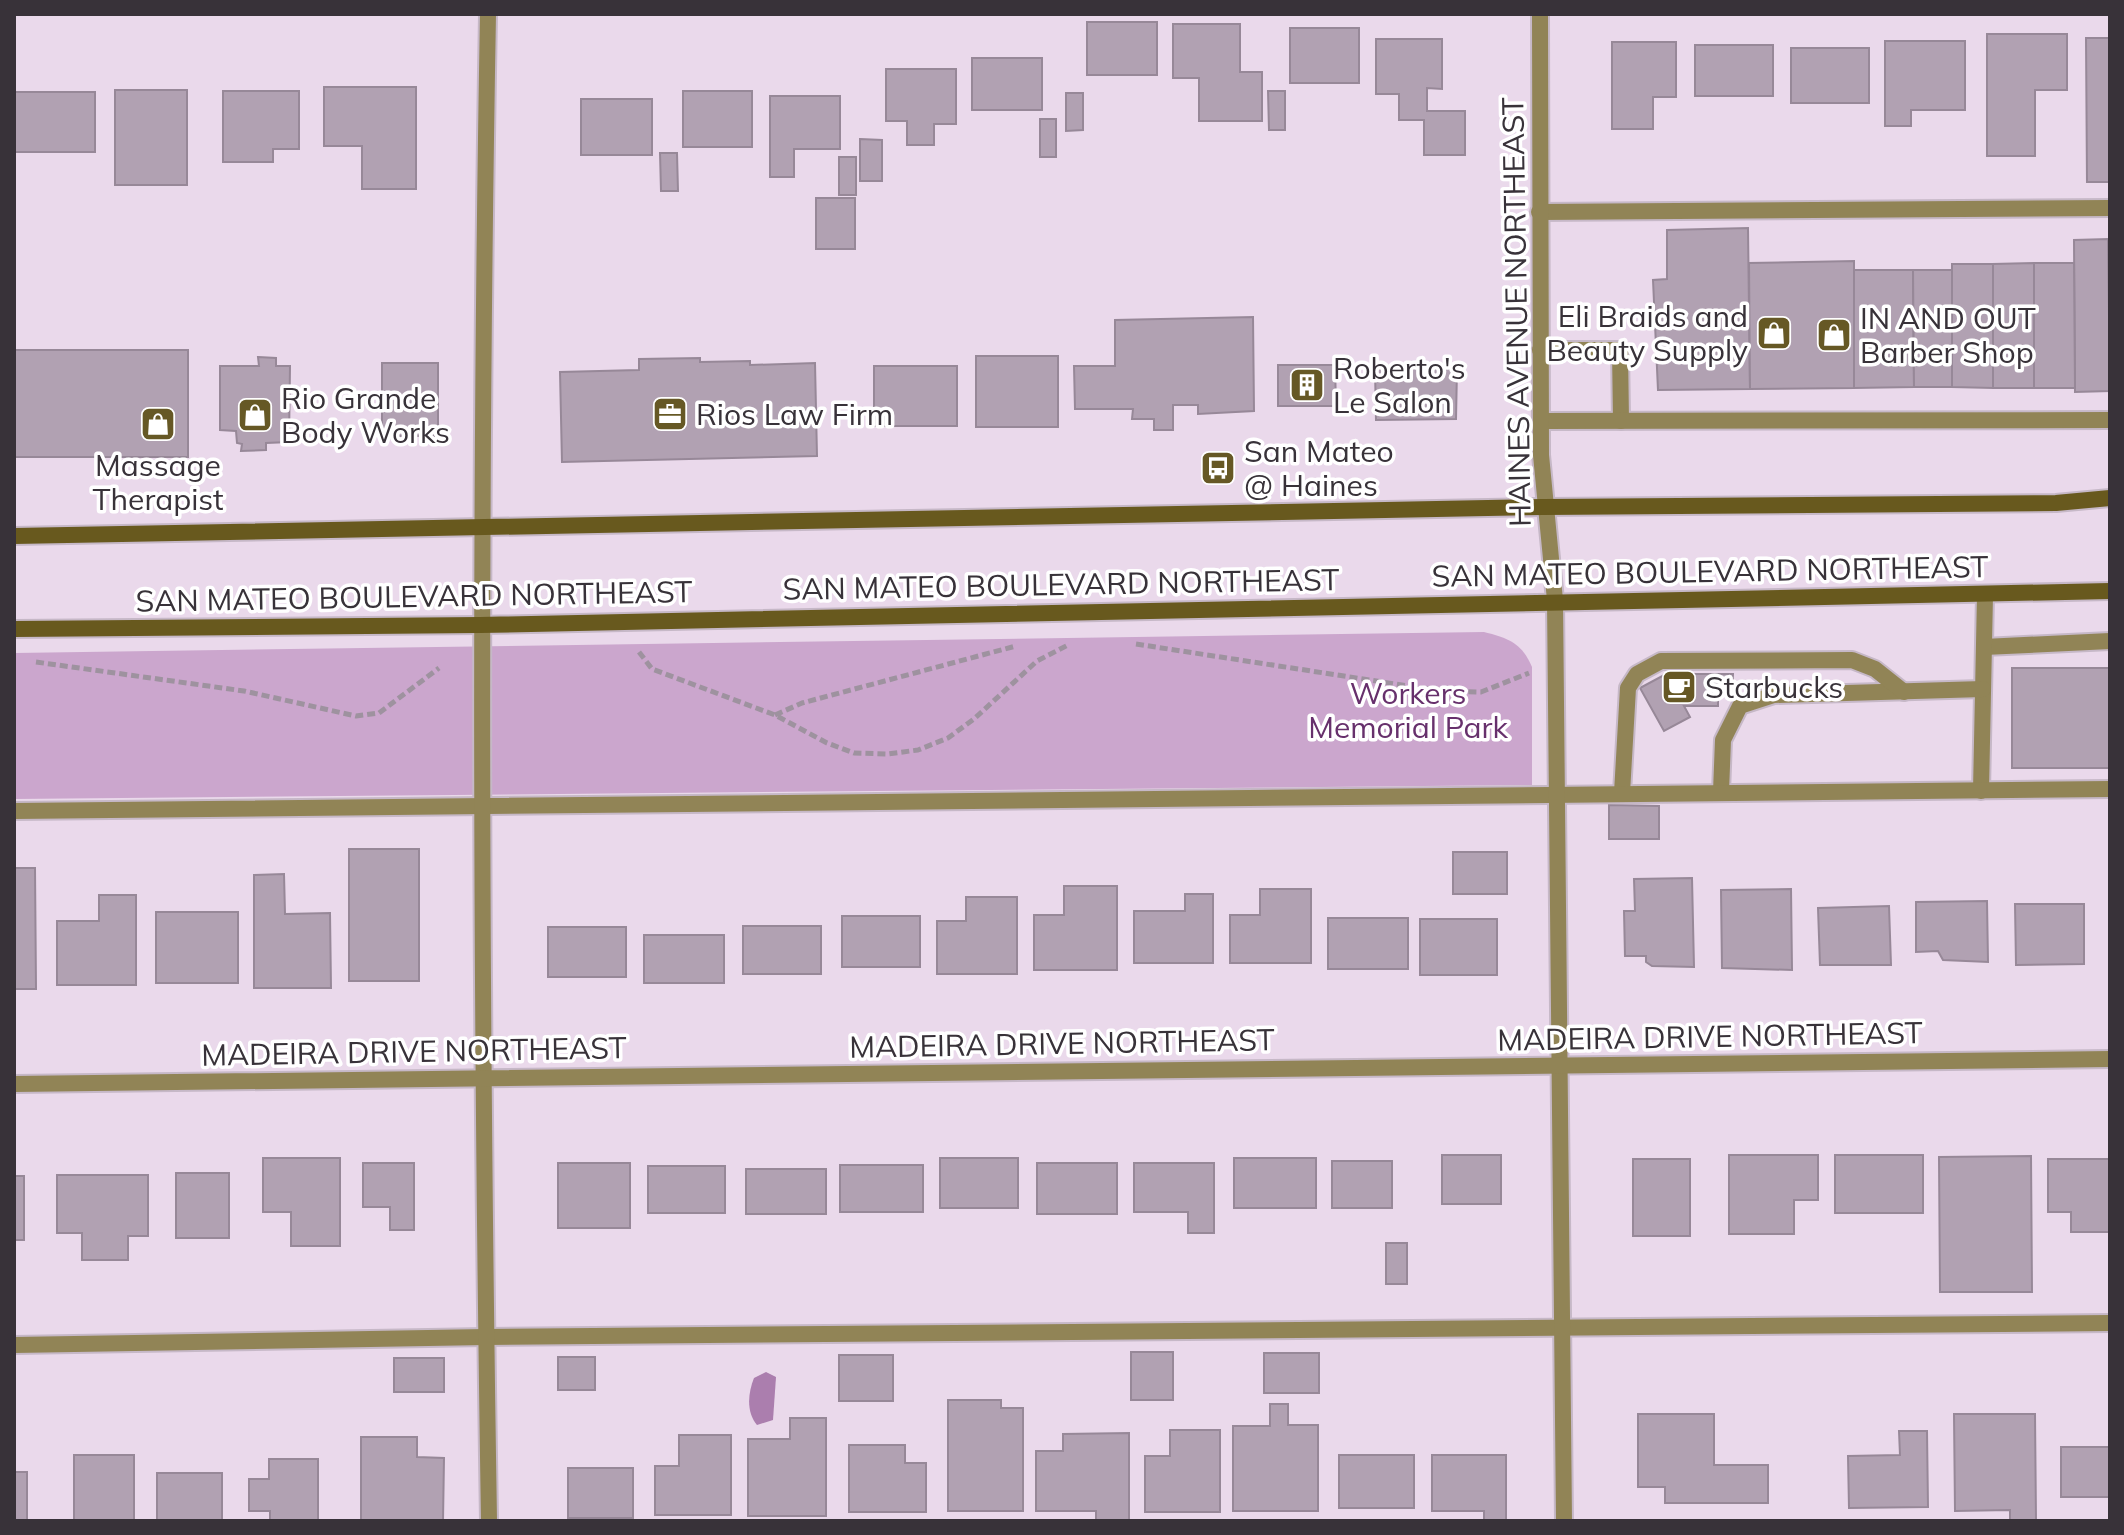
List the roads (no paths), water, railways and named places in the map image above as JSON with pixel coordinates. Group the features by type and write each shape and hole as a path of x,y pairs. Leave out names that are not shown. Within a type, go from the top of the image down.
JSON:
{"main road":[{"name":"SAN MATEO BOULEVARD NORTHEAST","path":"14,536 1543,507 2056,503 2110,498"},
{"name":"SAN MATEO BOULEVARD NORTHEAST","path":"14,629 480,625 1555,600 2110,591"}],"street":[{"path":"488,14 480,625 482,1077 489,1521"},
{"name":"HAINES AVENUE NORTHEAST","path":"1540,14 1543,507 1555,600 1557,1066 1564,1521"},
{"path":"1539,212 2110,208"},
{"path":"1540,350 1620,350 1621,421"},
{"path":"1541,421 2110,420"},
{"path":"1981,791 1985,595"},
{"path":"1984,647 2110,641"},
{"path":"1622,793 1628,688 1637,674 1661,661 1852,660 1875,669 1904,692"},
{"path":"1721,792 1723,740 1740,706 1774,695 1983,689"},
{"path":"14,811 2110,789"},
{"name":"MADEIRA DRIVE NORTHEAST","path":"14,1084 2110,1059"},
{"path":"14,1345 486,1337 2110,1323"}],"place":[{"name":"Eli Braids and Beauty Supply","path":"1774,333"},
{"name":"IN AND OUT Barber Shop","path":"1834,335"},
{"name":"Roberto's Le Salon","path":"1307,385"},
{"name":"Rios Law Firm","path":"670,414"},
{"name":"Rio Grande Body Works","path":"255,415"},
{"name":"Massage Therapist","path":"158,424"},
{"name":"San Mateo @ Haines","path":"1218,468"},
{"name":"Starbucks","path":"1679,687"}],"park label":[{"name":"Workers Memorial Park","path":"1408,710"}]}
